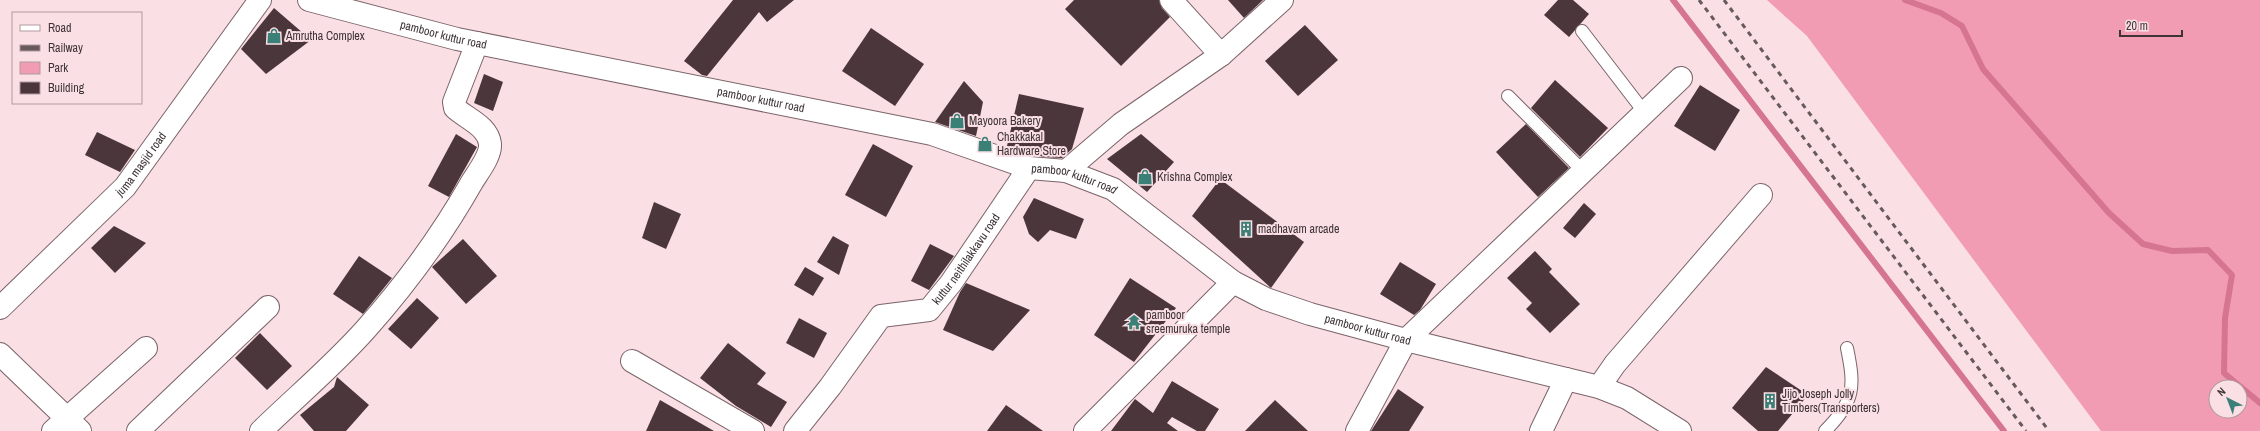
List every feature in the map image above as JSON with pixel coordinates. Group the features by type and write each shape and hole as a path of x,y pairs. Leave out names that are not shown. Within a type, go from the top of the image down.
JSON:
{"street":[{"name":"juma masjid road","path":"0,308 125,187 260,0"},
{"name":"pamboor kuttur road","path":"309,0 477,43 932,134 1029,168 1066,171 1113,189 1233,282 1266,300 1310,314 1406,340 1599,387 1627,398 1680,431"},
{"path":"1171,0 1221,55"},
{"path":"1066,171 1121,124 1221,55 1282,0"},
{"path":"262,431 365,330 421,262 455,212 486,158 490,146 488,137 482,128 455,108 454,102 477,43"},
{"path":"1357,431 1378,396 1406,340 1681,78"},
{"name":"kuttur neithilakkavu road","path":"794,431 830,387 881,316 929,310 955,277 1029,168"},
{"path":"1599,387 1615,364 1761,195"},
{"path":"1085,431 1233,282"},
{"path":"138,431 268,307"},
{"path":"0,354 66,427 146,348"},
{"path":"632,361 753,431"},
{"path":"1541,431 1566,378"}],"lane":[{"path":"1582,31 1645,113"},
{"path":"1508,96 1584,172"},
{"path":"1825,431 1846,405 1852,390 1853,377 1847,348"}],"green space":[{"path":"1767,0 2260,0 2260,431 2101,431 1807,36"}],"building":[{"path":"733,0 794,0 767,22 759,12 707,76 702,75 684,61"},
{"path":"1074,0 1159,0 1162,8 1170,17 1121,66 1065,9"},
{"path":"1228,0 1263,0 1244,18"},
{"path":"1558,0 1573,0 1589,14 1569,37 1544,15"},
{"path":"274,8 311,40 266,74 241,49"},
{"path":"1305,25 1338,60 1298,96 1265,61"},
{"path":"871,28 924,64 895,106 842,71"},
{"path":"484,74 503,82 493,111 474,103"},
{"path":"1555,80 1608,128 1580,157 1531,108"},
{"name":"Mayoora Bakery","path":"964,81 983,102 976,136 935,122"},
{"path":"1700,85 1740,110 1715,151 1674,126"},
{"path":"1019,94 1084,108 1072,149 1062,158 1044,157 1007,146"},
{"path":"1526,124 1569,168 1538,197 1496,152"},
{"path":"97,132 135,150 120,172 85,155"},
{"path":"456,134 477,147 449,197 428,186"},
{"name":"Krishna Complex","path":"1141,134 1174,162 1147,192 1107,159"},
{"path":"873,144 913,166 886,217 845,195"},
{"name":"madhavam arcade","path":"1220,179 1304,242 1271,288 1192,216"},
{"path":"1034,198 1084,219 1076,239 1050,230 1038,242 1029,234 1023,217"},
{"path":"654,202 681,214 666,249 642,238"},
{"path":"1584,203 1596,214 1575,238 1563,228"},
{"path":"114,226 146,243 115,273 91,248"},
{"path":"833,236 849,245 839,275 817,262"},
{"path":"463,239 497,276 466,304 432,267"},
{"path":"930,244 954,256 929,290 911,281"},
{"path":"1535,251 1552,269 1549,272 1580,304 1550,333 1526,309 1532,303 1507,278"},
{"path":"359,256 392,278 363,314 333,294"},
{"path":"1400,262 1436,284 1420,310 1414,315 1380,294"},
{"path":"805,267 824,278 813,296 794,285"},
{"name":"pamboor sreemuruka temple","path":"1130,278 1176,308 1134,362 1094,335"},
{"path":"966,283 1030,310 993,351 943,330 960,292"},
{"path":"417,298 439,318 411,349 388,329"},
{"path":"799,318 827,333 814,358 786,343"},
{"path":"260,333 292,366 267,390 235,358"},
{"path":"728,343 766,373 757,384 787,402 771,427 736,406 700,378"},
{"name":"Jijo Joseph Jolly Timbers(Transporters)","path":"1766,367 1808,395 1778,431 1758,431 1732,408"},
{"path":"337,377 369,405 346,431 314,431 300,415 334,387"},
{"path":"1172,381 1219,409 1205,431 1197,431 1172,417 1167,423 1178,431 1111,431 1135,399 1153,413"},
{"path":"1398,389 1424,407 1409,431 1371,431"},
{"path":"660,400 714,431 646,431"},
{"path":"1275,400 1308,431 1245,431"},
{"path":"1006,405 1043,431 987,431"}],"waterway":[{"path":"1673,0 2004,431"},
{"path":"1905,0 1941,13 1962,26 1983,69 2109,213 2143,244 2172,251 2208,250 2232,275 2225,318 2224,373 2260,403"}],"railway":[{"path":"1699,0 2026,431"},
{"path":"1724,0 2049,431"}],"place":[{"name":"Amrutha Complex","path":"274,36"},
{"name":"Mayoora Bakery","path":"957,121"},
{"name":"Chakkakal Hardware Store","path":"985,144"},
{"name":"Krishna Complex","path":"1145,177"},
{"name":"madhavam arcade","path":"1246,229"},
{"name":"pamboor sreemuruka temple","path":"1134,322"},
{"name":"Jijo Joseph Jolly Timbers(Transporters)","path":"1770,401"}]}
